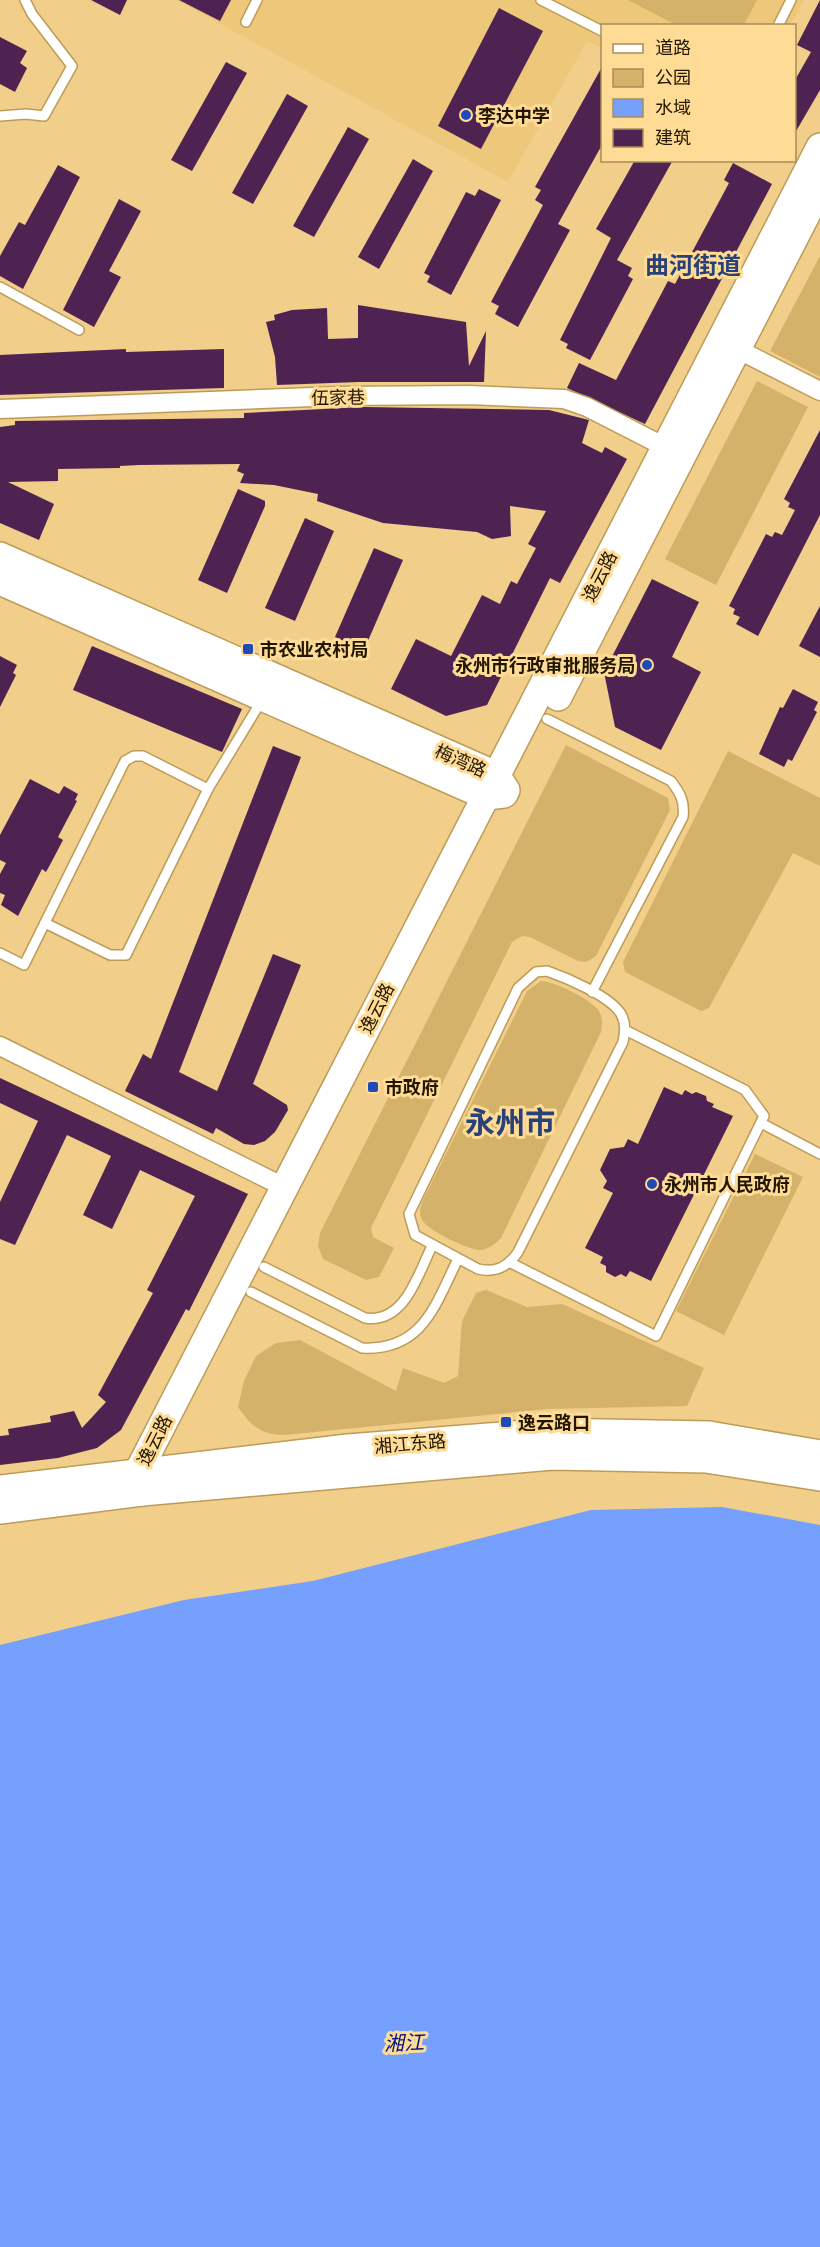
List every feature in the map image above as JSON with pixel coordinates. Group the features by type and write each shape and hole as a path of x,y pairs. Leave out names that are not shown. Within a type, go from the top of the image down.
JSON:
{"street":[{"name":"逸云路","path":"147,1478 264,1267 496,788 665,447 820,147"},
{"name":"逸云路","path":"147,1478 284,1187 496,788 547,719 820,188"},
{"path":"737,349 820,391"},
{"name":"伍家巷","path":"0,409 339,396 469,395 564,399 582,404 665,447"},
{"name":"梅湾路","path":"0,556 496,788"},
{"name":"梅湾路","path":"0,581 263,698 496,788"},
{"path":"0,1046 284,1187"},
{"name":"湘江东路","path":"0,1510 147,1478 348,1448 551,1432 709,1435 820,1454"},
{"name":"湘江东路","path":"0,1489 147,1478 552,1456 706,1459 820,1477"}],"lane":[{"path":"0,116 26,114 44,116 72,66 32,14 25,0"},
{"path":"246,22 257,0"},
{"path":"541,0 601,30"},
{"path":"779,24 791,0"},
{"path":"0,287 79,330"},
{"path":"45,923 110,955 126,955 208,789 263,698"},
{"path":"547,719 671,781 680,793 684,806 683,817 592,992"},
{"path":"0,953 24,965 125,761 134,756 143,756 208,789"},
{"path":"547,971 592,992 615,1006 622,1016 625,1030 623,1042 511,1263 489,1271 458,1259 415,1235 409,1214 518,988 526,978 536,972 547,971"},
{"path":"511,1263 656,1336 761,1123 764,1116 745,1090 625,1030"},
{"path":"761,1123 820,1154"},
{"path":"264,1267 365,1318 377,1320 389,1316 399,1308 432,1246"},
{"path":"251,1292 362,1348 383,1349 403,1342 421,1328 458,1259"}],"shaded area":[{"name":"李达中学","path":"177,0 804,0 791,24 601,24 601,48 587,41 508,182"}],"green space":[{"path":"628,0 757,0 745,24 674,24"},
{"path":"820,256 820,377 770,351"},
{"path":"757,381 808,407 716,585 665,559"},
{"path":"566,745 668,798 670,810 596,956 586,962 578,961 530,937 522,936 512,942 371,1228 373,1237 394,1248 379,1277 366,1280 323,1259 318,1246 320,1233"},
{"path":"728,751 820,798 820,866 793,853 709,1008 701,1011 625,972 623,962"},
{"path":"541,981 564,988 597,1008 601,1015 601,1032 501,1238 487,1249 468,1247 449,1239 426,1224 420,1213 422,1202 527,991"},
{"path":"755,1154 803,1177 724,1335 676,1311"},
{"path":"486,1290 527,1307 562,1304 704,1368 687,1406 547,1409 284,1435 269,1433 257,1428 238,1407 244,1381 256,1356 276,1343 300,1340 396,1391 403,1368 444,1383 458,1376 462,1321 476,1293"}],"water":[{"name":"湘江","path":"722,1507 820,1525 820,2247 0,2247 0,1645 184,1600 313,1581 591,1510"}],"building":[{"path":"91,0 127,0 120,15"},
{"path":"179,0 231,0 220,21"},
{"path":"820,0 820,90 796,131 796,78 811,52 797,45"},
{"path":"499,8 543,31 481,149 438,126"},
{"path":"0,37 27,51 20,63 27,68 15,92 0,84"},
{"path":"226,62 247,73 192,171 171,160"},
{"path":"601,69 601,147 558,224 570,230 518,327 495,314 499,306 491,302 543,205 535,200 541,190 535,187"},
{"path":"287,94 308,106 253,204 232,193"},
{"path":"348,127 369,139 314,237 293,226"},
{"path":"413,159 433,171 379,269 358,257"},
{"path":"634,162 672,162 617,260 632,268 628,276 633,279 590,360 566,348 568,344 560,340 611,238 596,229"},
{"path":"733,163 772,184 645,424 567,388 579,363 616,380 668,281 675,284 729,183 724,180"},
{"path":"58,165 80,177 23,289 0,276 0,256 19,222 25,225"},
{"path":"479,189 501,200 451,295 427,282 430,276 424,273 466,192 475,196"},
{"path":"119,199 141,211 109,271 121,277 94,327 63,310"},
{"path":"358,305 466,322 469,366 486,331 484,382 359,382 277,385 275,357 266,322 275,320 274,315 292,310 327,308 328,339 358,338"},
{"path":"126,349 126,352 224,349 224,388 0,395 0,355"},
{"path":"363,407 549,410 589,420 582,443 602,453 605,447 627,459 560,583 550,578 487,705 446,716 391,689 416,639 451,656 482,595 500,604 511,581 517,584 536,548 528,544 546,511 510,506 511,536 492,539 477,532 383,523 317,501 318,494 274,485 240,483 244,474 237,471 240,464 139,465 120,466 120,468 58,469 58,481 8,482 54,504 39,540 0,523 0,427 15,425 15,421 244,418 244,413"},
{"path":"820,430 820,515 758,636 736,624 740,617 733,614 735,609 729,606 766,534 772,537 775,532 782,535 795,510 788,507 790,503 784,499"},
{"path":"238,489 265,501 265,506 227,593 198,580"},
{"path":"305,518 334,531 295,621 265,608"},
{"path":"374,548 403,560 364,650 335,637"},
{"name":"永州市行政审批服务局","path":"652,579 699,602 672,657 701,672 661,750 615,727 604,672"},
{"path":"820,606 820,657 799,646"},
{"path":"92,646 242,709 222,752 73,690"},
{"path":"0,656 17,665 13,673 16,675 0,707"},
{"path":"793,689 818,702 814,710 817,712 792,761 788,759 784,767 759,754 780,707 783,708"},
{"path":"273,746 301,757 179,1072 217,1091 273,954 301,965 253,1084 287,1105 288,1110 275,1132 265,1141 254,1145 244,1144 216,1128 213,1134 125,1091 143,1054 151,1059"},
{"path":"30,779 59,794 64,786 78,794 75,800 77,801 58,837 63,840 46,872 42,869 18,916 1,905 5,895 0,893 0,874 6,863 0,860 0,835"},
{"path":"0,1078 248,1194 189,1311 186,1309 121,1430 97,1448 58,1458 0,1465 0,1436 9,1435 8,1429 51,1422 50,1416 74,1411 82,1428 106,1402 98,1395 153,1293 147,1290 195,1196 140,1170 112,1229 83,1215 111,1156 67,1135 15,1245 0,1239 0,1202 38,1121 0,1103"},
{"name":"永州市人民政府","path":"664,1087 682,1095 685,1090 692,1094 696,1092 706,1096 707,1101 714,1104 712,1107 733,1116 651,1281 630,1271 626,1277 621,1274 615,1277 606,1272 606,1266 600,1263 603,1257 585,1248 613,1193 603,1188 607,1181 600,1170 610,1149 624,1147 628,1139 638,1144"}],"place":[{"name":"李达中学","path":"466,115"},
{"name":"市农业农村局","path":"248,649"},
{"name":"永州市行政审批服务局","path":"647,665"},
{"name":"市政府","path":"373,1087"},
{"name":"永州市人民政府","path":"652,1184"},
{"name":"逸云路口","path":"506,1422"}],"district":[{"name":"曲河街道","path":"693,264"},
{"name":"永州市","path":"510,1121"}]}
